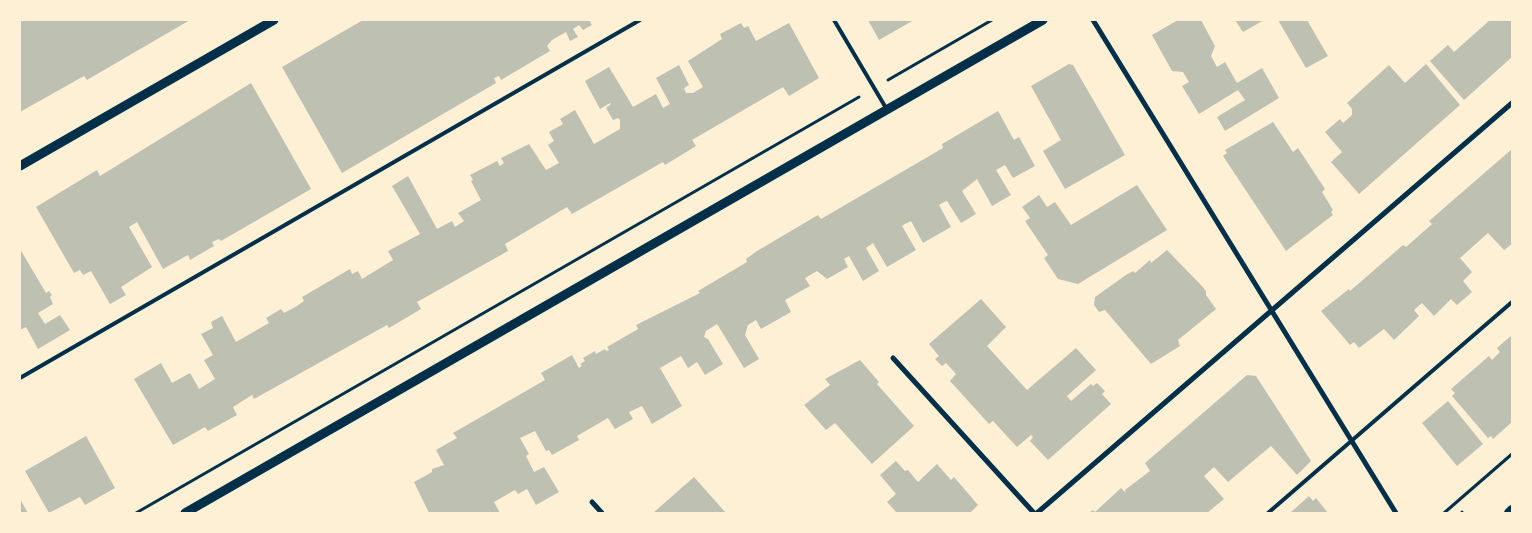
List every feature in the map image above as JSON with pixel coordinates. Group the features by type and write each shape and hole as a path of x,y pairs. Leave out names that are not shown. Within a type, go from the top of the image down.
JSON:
{"main road":[{"path":"1509,513 1512,510"}],"street":[{"path":"20,166 274,20"},
{"path":"185,513 1043,20"},
{"path":"1093,20 1396,513"},
{"path":"893,358 1035,513 1272,312 1512,103"},
{"path":"592,502 602,513"}],"lane":[{"path":"20,378 640,20"},
{"path":"834,20 887,110"},
{"path":"1268,513 1512,302"}],"path":[{"path":"136,513 992,20"},
{"path":"1444,513 1512,454"}],"building":[{"path":"20,20 190,20 87,80 84,76 20,112"},
{"path":"363,20 589,20 592,25 583,30 579,25 573,29 578,37 570,41 566,32 552,40 547,46 550,51 501,80 499,76 494,78 496,83 342,173 282,67"},
{"path":"868,20 914,20 879,40"},
{"path":"1178,20 1201,20 1215,46 1211,56 1217,67 1225,62 1237,83 1262,68 1279,98 1225,131 1217,117 1245,100 1238,90 1199,114 1182,86 1189,82 1183,72 1172,71 1152,35"},
{"path":"1235,20 1264,20 1243,32"},
{"path":"1278,20 1307,20 1328,56 1306,68"},
{"path":"1490,20 1512,20 1512,57 1464,100 1430,61 1448,45 1454,52"},
{"path":"741,23 744,28 748,26 756,41 789,23 819,78 789,96 783,87 692,140 696,146 665,165 663,162 572,214 567,207 505,244 508,251 417,302 421,309 389,328 387,325 254,399 252,395 233,407 237,415 208,431 205,427 173,445 134,379 161,363 172,383 190,373 199,389 215,379 204,360 213,355 201,334 213,328 211,322 222,316 236,342 269,323 266,318 281,309 284,313 297,306 304,301 302,297 350,269 352,274 358,271 362,279 393,260 388,251 420,234 392,186 408,176 437,229 452,221 455,227 464,221 458,213 481,200 471,181 473,180 470,175 497,161 500,166 504,163 501,158 529,144 546,170 559,163 548,145 554,141 549,132 563,124 560,119 575,110 594,144 620,129 620,120 618,118 613,120 606,108 611,104 600,109 585,81 609,67 633,107 656,94 663,108 670,104 656,78 679,65 689,85 684,88 686,93 693,93 703,87 688,61 722,39 720,34"},
{"path":"1069,64 1073,65 1125,155 1065,189 1043,151 1061,140 1031,86"},
{"path":"1426,64 1460,105 1359,194 1331,162 1342,152 1325,132 1340,119 1343,123 1352,115 1352,109 1347,103 1389,65 1405,83"},
{"path":"251,83 311,189 221,241 219,239 212,242 214,246 190,260 188,255 163,269 137,222 129,227 152,267 121,287 126,295 110,304 91,271 83,275 80,270 74,273 36,207 97,170 100,176"},
{"path":"998,111 1014,140 1019,137 1035,166 1013,178 1005,165 996,170 1011,195 992,206 977,179 962,191 976,214 961,223 947,201 942,203 939,205 951,227 923,243 911,221 905,224 902,226 916,250 887,267 873,243 866,248 879,271 863,281 849,256 844,259 848,267 827,279 817,271 805,278 810,286 785,300 791,312 761,329 756,320 748,325 745,335 759,359 744,368 717,324 706,331 704,337 708,339 723,364 705,375 697,362 688,368 681,356 660,368 682,406 652,424 642,406 629,412 633,419 615,429 608,418 577,436 579,440 552,455 549,450 546,451 535,431 520,438 529,454 526,456 534,472 544,467 559,492 536,505 527,489 518,494 515,490 494,502 500,513 429,513 414,482 432,472 432,469 444,465 436,450 457,438 453,433 545,380 541,373 572,355 579,368 582,366 580,364 585,361 583,358 595,351 596,354 605,349 606,351 609,350 607,347 638,329 636,325 700,293 698,291 747,262 746,259 757,251 818,215 821,219 943,148 942,144"},
{"path":"1273,122 1293,152 1298,148 1325,189 1322,192 1333,210 1331,212 1333,215 1286,251 1223,156 1227,153 1225,150"},
{"path":"1512,149 1512,244 1504,250 1488,233 1460,258 1472,272 1463,281 1472,292 1457,305 1451,299 1434,316 1422,303 1414,310 1419,316 1394,340 1384,329 1359,348 1354,342 1350,345 1321,311 1349,289 1350,291 1403,245 1406,247 1432,224 1429,221"},
{"path":"1137,185 1167,230 1078,284 1058,279 1044,258 1048,255 1025,221 1030,218 1022,207 1039,195 1047,207 1055,202 1071,225"},
{"path":"20,249 46,293 49,291 52,295 50,297 53,304 38,313 45,324 60,315 70,330 38,349 26,327 20,330"},
{"path":"1167,250 1206,291 1206,295 1216,309 1178,340 1180,346 1151,364 1105,310 1099,312 1094,305 1095,297 1126,275 1133,271 1135,273 1150,260 1151,263"},
{"path":"981,299 1006,327 987,346 1027,390 1076,348 1096,370 1067,396 1071,401 1091,384 1093,386 1097,383 1105,391 1102,394 1111,404 1048,460 1030,441 1033,437 1031,435 1017,447 993,421 989,424 950,381 956,374 946,363 942,366 935,359 939,356 929,344"},
{"path":"1512,335 1512,422 1493,439 1491,436 1488,438 1452,396 1455,393 1451,389 1489,356 1492,360 1500,352 1497,348"},
{"path":"860,360 879,382 877,384 914,426 872,464 835,423 826,430 804,405 830,385 825,379"},
{"path":"1247,375 1256,376 1311,461 1297,475 1271,446 1228,482 1214,467 1204,476 1224,499 1207,513 1089,513 1093,510 1095,512 1121,488 1126,493 1125,490 1150,471 1145,463"},
{"path":"1448,401 1483,444 1457,466 1422,423"},
{"path":"86,436 115,488 85,505 80,497 49,513 25,471"},
{"path":"896,461 905,471 908,470 918,482 937,464 951,480 954,477 978,505 970,513 897,513 887,502 896,494 880,475"},
{"path":"694,477 726,513 653,513"},
{"path":"1309,496 1313,501 1316,498 1328,513 1290,513"},
{"path":"20,499 28,513 20,513"}]}
